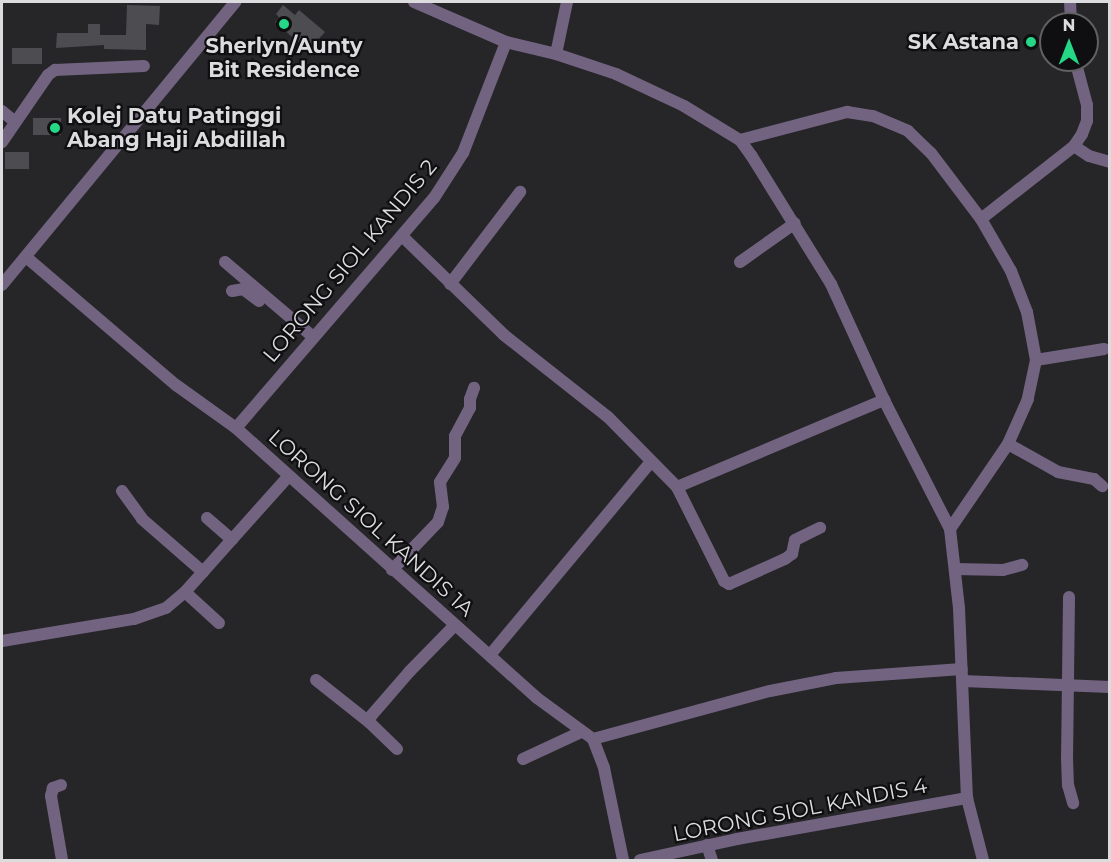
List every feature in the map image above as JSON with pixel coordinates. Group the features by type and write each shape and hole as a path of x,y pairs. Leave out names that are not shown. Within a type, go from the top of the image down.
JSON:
{"street":[{"path":"2,285 235,2"},
{"path":"414,2 506,42 556,54 616,74 684,106 740,140 795,223 831,284 884,400 950,529 962,675 967,798 983,861"},
{"path":"556,54 567,2"},
{"name":"LORONG SIOL KANDIS 2","path":"236,428 434,198 463,153 506,42"},
{"path":"2,142 48,75 56,70 144,66"},
{"path":"981,219 1074,146 1087,121 1087,105 1078,72"},
{"path":"2,111 15,122"},
{"path":"740,140 847,112 873,117 908,131 931,153 981,219 1011,272 1027,312 1036,360 1028,399 1008,444 950,529"},
{"path":"1074,146 1089,156 1110,162"},
{"path":"450,284 520,192"},
{"path":"740,262 795,223"},
{"path":"402,236 504,335 608,417 650,463 676,487 723,581 729,584 785,559 792,554 795,540 820,528"},
{"name":"LORONG SIOL KANDIS 1A","path":"26,256 176,385 236,428 537,698 592,739"},
{"path":"225,262 310,340"},
{"path":"232,291 240,288 249,292 310,340"},
{"path":"1036,360 1104,349"},
{"path":"392,570 438,522 443,507 441,482 456,458 456,436 470,408 474,388"},
{"path":"676,487 884,400"},
{"path":"1008,444 1058,472 1094,479 1102,486"},
{"path":"490,655 650,463"},
{"path":"2,641 149,615 166,608 185,592 288,477"},
{"path":"122,491 142,519 203,572"},
{"path":"207,518 231,540"},
{"path":"955,569 1003,570 1022,565"},
{"path":"185,592 219,623"},
{"path":"1069,597 1068,785 1073,803"},
{"path":"369,722 410,671 455,625"},
{"path":"623,861 604,768 592,739 771,691 826,680 962,675 1110,687"},
{"path":"316,680 369,722 397,748"},
{"path":"523,759 581,732"},
{"path":"61,785 52,788 51,796 62,861"},
{"name":"LORONG SIOL KANDIS 4","path":"640,861 707,845 967,798"},
{"path":"707,845 712,861"}],"building":[{"path":"127,5 160,6 159,25 146,24 146,50 104,49 104,45 56,48 57,33 88,33 88,24 100,24 100,35 126,35"},
{"path":"283,5 295,15 299,10 325,32 308,51 275,22 279,17 276,14"},
{"path":"12,48 42,48 42,64 12,64"},
{"path":"33,118 61,118 61,135 33,135"},
{"path":"5,152 29,152 29,169 5,169"}],"place":[{"name":"Sherlyn/Aunty Bit Residence","path":"284,24"},
{"name":"SK Astana","path":"1031,42"},
{"name":"Kolej Datu Patinggi Abang Haji Abdillah","path":"55,128"}]}
